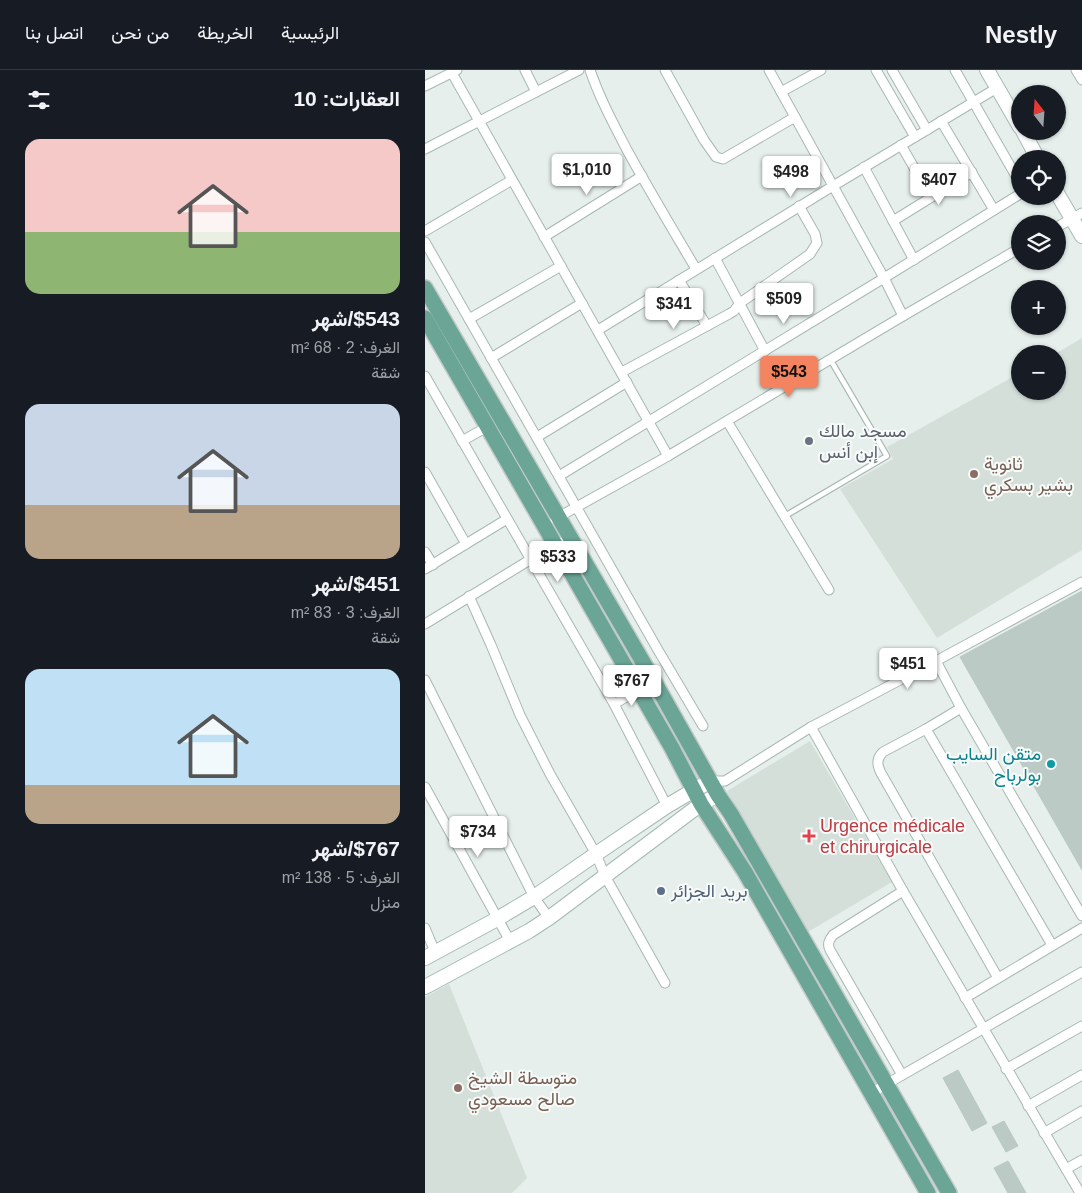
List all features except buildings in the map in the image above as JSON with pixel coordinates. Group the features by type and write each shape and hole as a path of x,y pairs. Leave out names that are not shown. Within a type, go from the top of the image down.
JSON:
{"main road":[{"path":"987,70 1011,112"},
{"path":"1066,203 1077,216 1082,236"},
{"path":"425,288 642,660 718,785 731,814 949,1193"},
{"path":"427,326 556,544 672,748 701,804 745,872 928,1193"},
{"path":"430,955 535,897 667,806 694,790 718,785"},
{"path":"425,987 529,931 549,918 701,804 718,785"},
{"path":"745,872 759,863"}],"street":[{"path":"525,70 536,92"},
{"path":"425,149 579,70"},
{"path":"590,70 601,101 641,176 697,269"},
{"path":"665,70 704,140 716,157 723,159 795,117"},
{"path":"769,70 903,316"},
{"path":"781,92 821,70"},
{"path":"877,70 915,137"},
{"path":"892,70 927,130"},
{"path":"955,70 1011,167"},
{"path":"1076,70 1082,80"},
{"path":"425,86 455,71 479,121 668,456"},
{"path":"598,330 799,206 997,88"},
{"path":"941,121 994,210"},
{"path":"901,145 931,197"},
{"path":"864,167 914,260"},
{"path":"893,221 972,172"},
{"path":"544,237 641,176"},
{"path":"425,231 512,180"},
{"path":"559,476 1011,200"},
{"path":"621,372 735,311 741,303 810,254 817,243 815,234 799,206"},
{"path":"1066,222 1077,216"},
{"path":"425,242 703,726"},
{"path":"544,526 668,456 1011,253"},
{"path":"715,258 741,303 765,351"},
{"path":"469,319 561,266"},
{"path":"679,280 707,326"},
{"path":"491,358 582,303"},
{"path":"425,376 614,704 667,806"},
{"path":"537,437 627,382"},
{"path":"727,421 829,590"},
{"path":"462,440 487,427"},
{"path":"425,472 467,544"},
{"path":"425,552 429,567 507,519"},
{"path":"425,624 570,536"},
{"path":"718,785 811,727 1082,582"},
{"path":"469,596 520,715 550,774 596,854 605,876 665,984"},
{"path":"642,660 658,650"},
{"path":"936,661 961,708 1082,916"},
{"path":"425,680 535,897 549,918"},
{"path":"614,704 638,690"},
{"path":"961,708 883,752 879,755 878,766 998,978"},
{"path":"811,727 903,891 1079,1193"},
{"path":"926,729 1052,945"},
{"path":"425,787 510,941"},
{"path":"902,1075 830,950 828,943 833,936 903,891"},
{"path":"425,928 430,955"},
{"path":"965,998 1082,928"},
{"path":"871,1093 1082,972"},
{"path":"1007,1069 1082,1026"},
{"path":"1028,1106 1082,1075"},
{"path":"1044,1133 1082,1111"},
{"path":"1065,1169 1082,1160"}],"lane":[{"path":"784,516 887,456 830,359"}],"shaded area":[{"name":"ثانوية بشير بسكري","path":"1082,338 1082,550 937,638 840,489 893,459 887,447 1011,378 1011,400 1066,400 1066,347"},
{"name":"Urgence médicale et chirurgicale","path":"810,741 892,882 808,932 727,791"},
{"name":"متوسطة الشيخ صالح مسعودي","path":"449,984 527,1178 512,1193 425,1193 425,997"}],"place":[{"name":"مسجد مالك إبن أنس","path":"809,441"},
{"name":"ثانوية بشير بسكري","path":"974,474"},
{"name":"متقن السايب بولرباح","path":"1051,764"},
{"name":"Urgence médicale et chirurgicale","path":"809,836"},
{"name":"بريد الجزائر","path":"661,891"},
{"name":"متوسطة الشيخ صالح مسعودي","path":"458,1088"}]}
